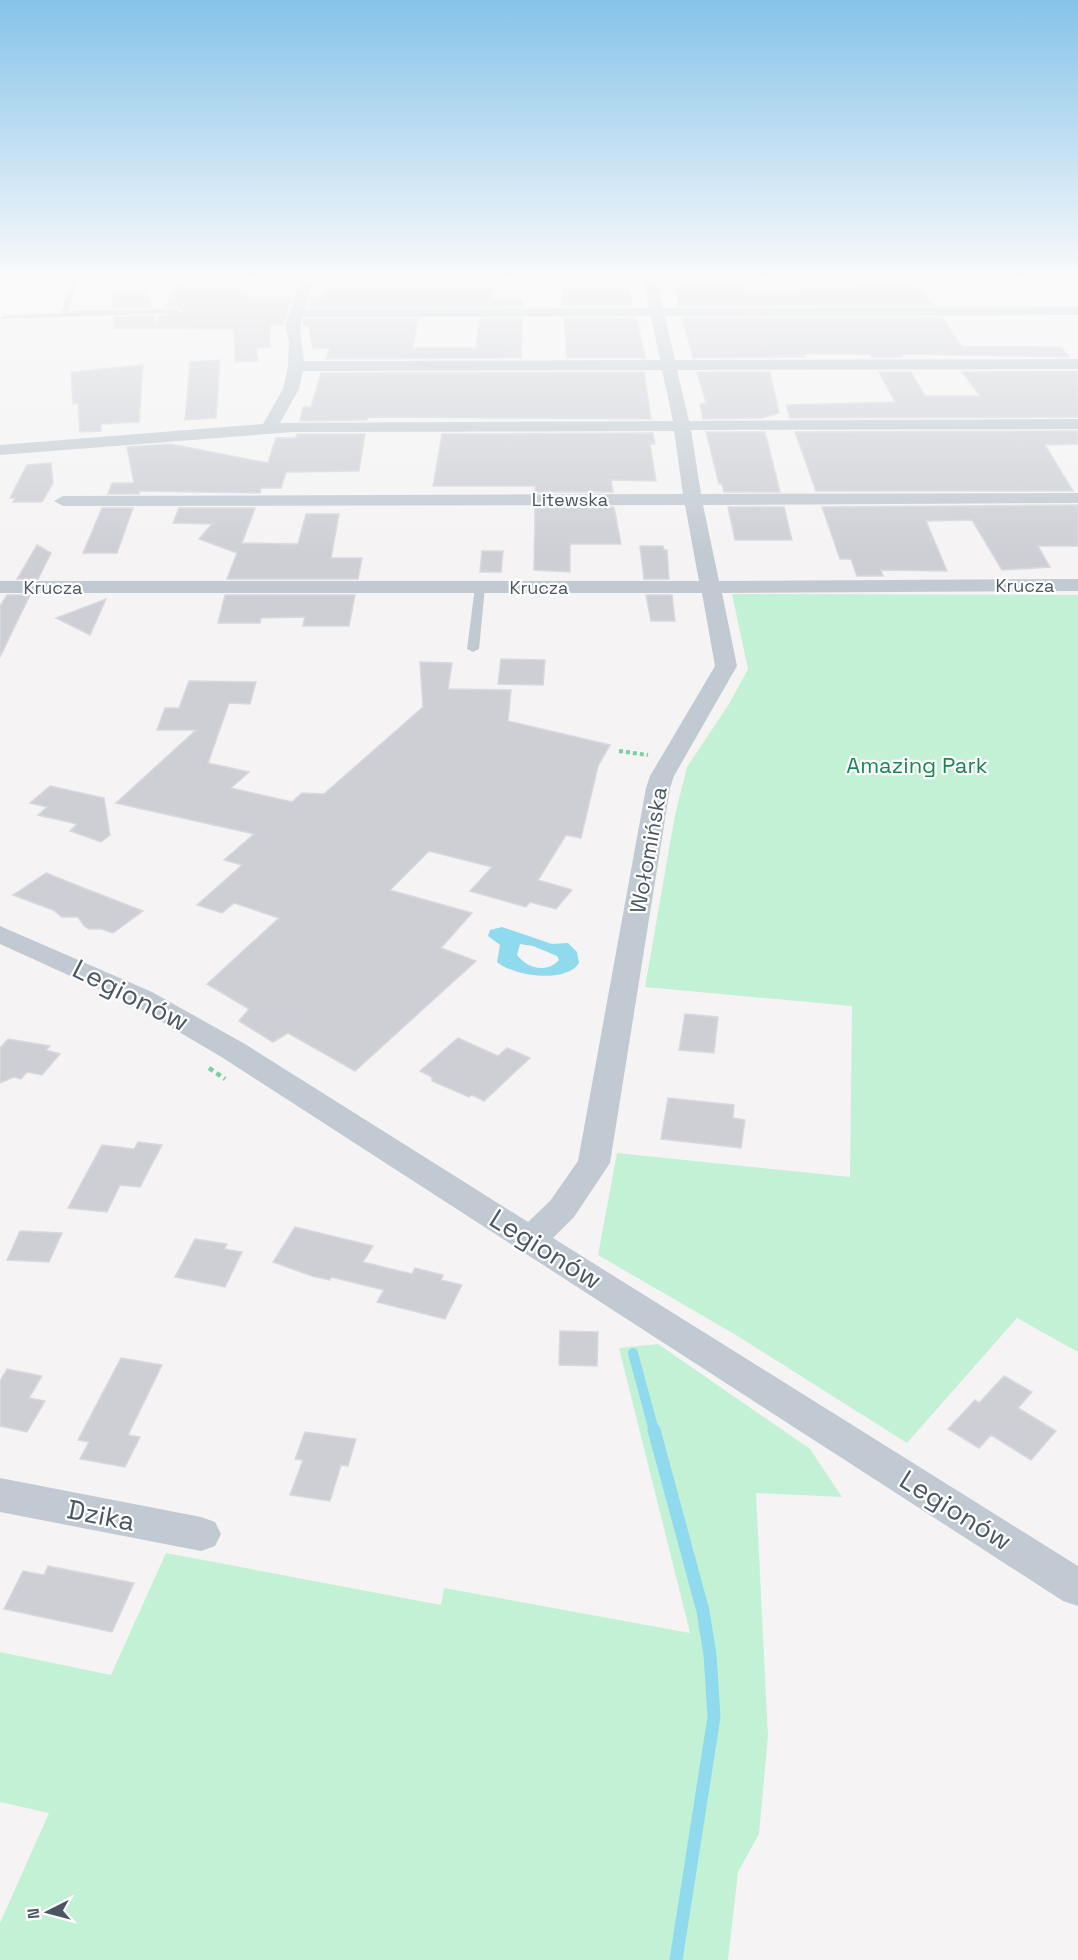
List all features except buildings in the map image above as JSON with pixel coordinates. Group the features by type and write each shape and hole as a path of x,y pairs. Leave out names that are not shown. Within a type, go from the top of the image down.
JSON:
{"street":[{"path":"270,427 288,398 295,371"},
{"name":"Wołomińska","path":"531,1239 562,1209 594,1162 658,788 662,776 719,682 726,666 693,498 682,426 669,371"},
{"path":"0,450 270,427 1078,424"},
{"name":"Litewska","path":"63,501 1078,498"},
{"name":"Krucza","path":"0,587 1078,585"},
{"name":"Legionów","path":"0,934 84,970 184,1021 1078,1588"},
{"name":"Dzika","path":"0,1496 201,1534"}],"lane":[{"path":"473,649 480,587"}],"path":[{"path":"619,751 643,755"}],"green space":[{"name":"Amazing Park","path":"732,594 1078,595 1078,1352 1017,1318 907,1443 736,1335 598,1255 617,1153 850,1177 852,1006 645,987 675,815 687,767 729,704 748,669"},
{"path":"658,1344 810,1449 842,1497 756,1493 768,1736 759,1834 738,1872 728,1960 0,1960 0,1923 49,1813 0,1802 0,1652 111,1675 166,1553 441,1605 444,1588 690,1633 619,1348"}],"water":[{"path":"502,927 552,944 568,943 577,952 579,963 572,970 552,976 515,971 497,962 500,945 488,936 490,930","holes":["520,944 533,946 557,956 559,960 548,967 531,966 517,955"]}],"waterway":[{"path":"633,1353 654,1431"},
{"path":"654,1430 703,1611 710,1655 714,1717 676,1960"}]}
